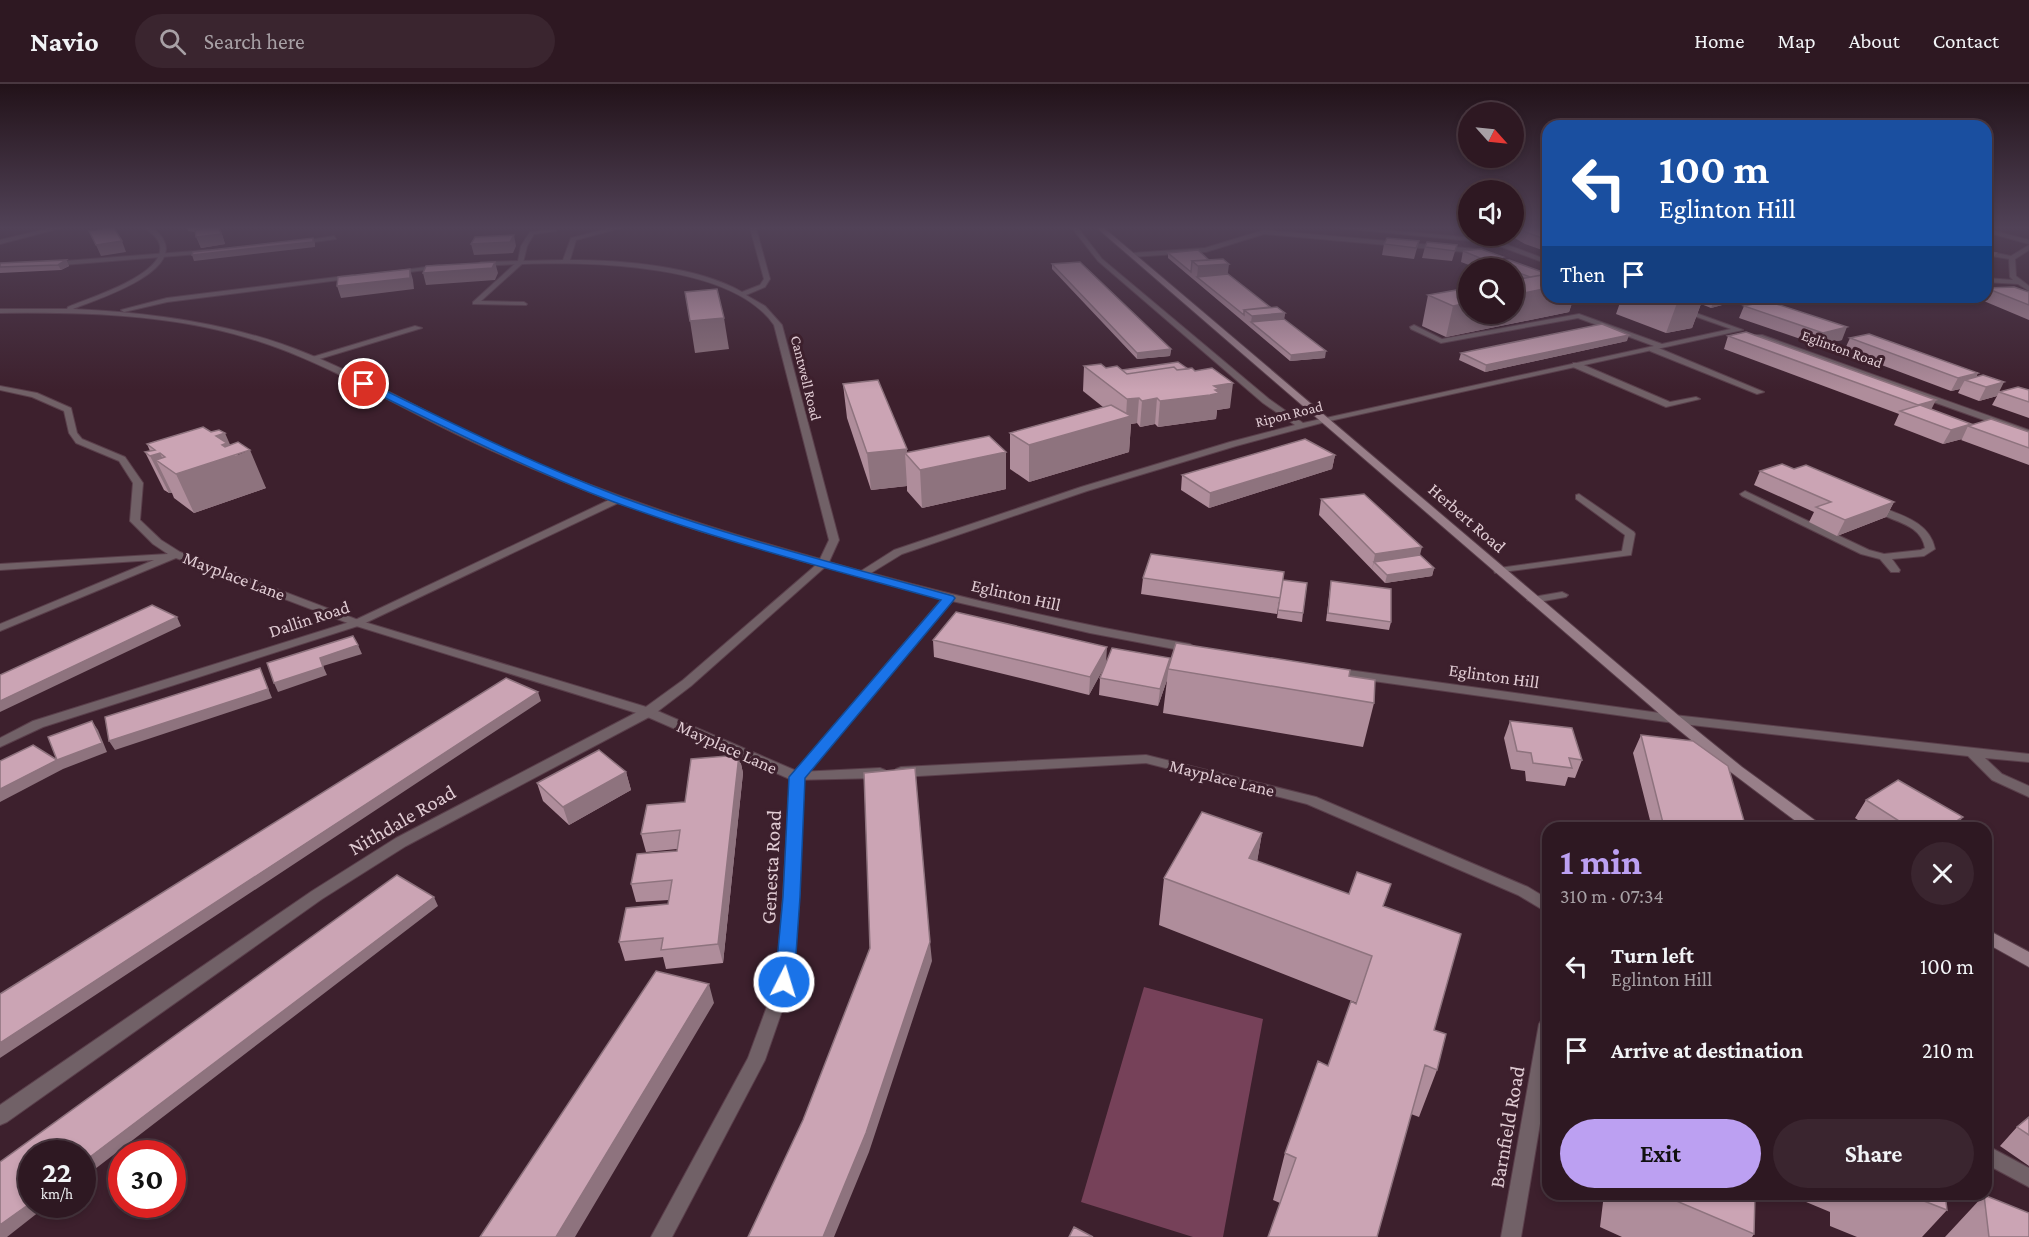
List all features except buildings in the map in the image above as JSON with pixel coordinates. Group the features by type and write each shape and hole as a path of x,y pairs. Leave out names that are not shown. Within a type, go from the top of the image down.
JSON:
{"street":[{"path":"66,309 129,282"},
{"path":"117,312 167,300 317,282"},
{"path":"499,282 475,303 524,304"},
{"name":"Cantwell Road","path":"702,282 742,294 765,309 778,325 834,540 823,564"},
{"path":"742,294 763,286 765,282"},
{"path":"1126,282 1266,400 1300,425"},
{"name":"Herbert Road","path":"1163,282 1499,572 1674,719 1737,771 1807,822"},
{"path":"2015,282 2029,288"},
{"name":"Eglinton Road","path":"1674,307 2029,433"},
{"name":"Eglinton Hill","path":"0,311 66,309 117,312 169,319 237,333 283,346 313,358 460,433 517,459 671,519 861,575 949,598 1203,651"},
{"path":"1414,327 1441,341 1579,316 1760,392"},
{"path":"313,358 418,328"},
{"name":"Ripon Road","path":"861,575 882,560 909,548 1159,465 1300,425 1739,330"},
{"path":"1576,365 1669,405 1696,399"},
{"name":"Mayplace Lane","path":"0,388 34,395 68,410 73,433 80,441 122,459 138,483 135,521 157,542 176,554 357,623 648,712 797,777 1146,759 1311,800 1523,891 1542,903"},
{"path":"1745,494 1865,552 1884,557 1924,553 1929,549 1930,544 1927,538 1915,526 1861,502"},
{"path":"1499,572 1627,554 1630,534 1579,497"},
{"name":"Dallin Road","path":"0,743 38,724 357,623 618,499"},
{"path":"0,567 176,554"},
{"path":"0,628 176,554"},
{"path":"1884,557 1895,570"},
{"name":"Nithdale Road","path":"0,1116 317,895 392,848 648,712 687,683 823,564"},
{"path":"1533,600 1562,595"},
{"path":"797,777 949,598"},
{"name":"Eglinton Hill","path":"1327,671 1674,719"},
{"path":"1674,719 2029,758"},
{"path":"1972,752 1997,777 2029,792"},
{"name":"Genesta Road","path":"661,1237 756,1060 784,982 797,777"},
{"path":"1992,938 2029,960"},
{"name":"Barnfield Road","path":"1511,1237 1542,1059"},
{"path":"1992,1157 2029,1178"}],"shaded area":[{"path":"1144,987 1263,1019 1223,1237 1193,1237 1081,1202"}],"route":[{"path":"364,384 460,433 536,467 671,519 949,598 797,777 784,982"}]}
